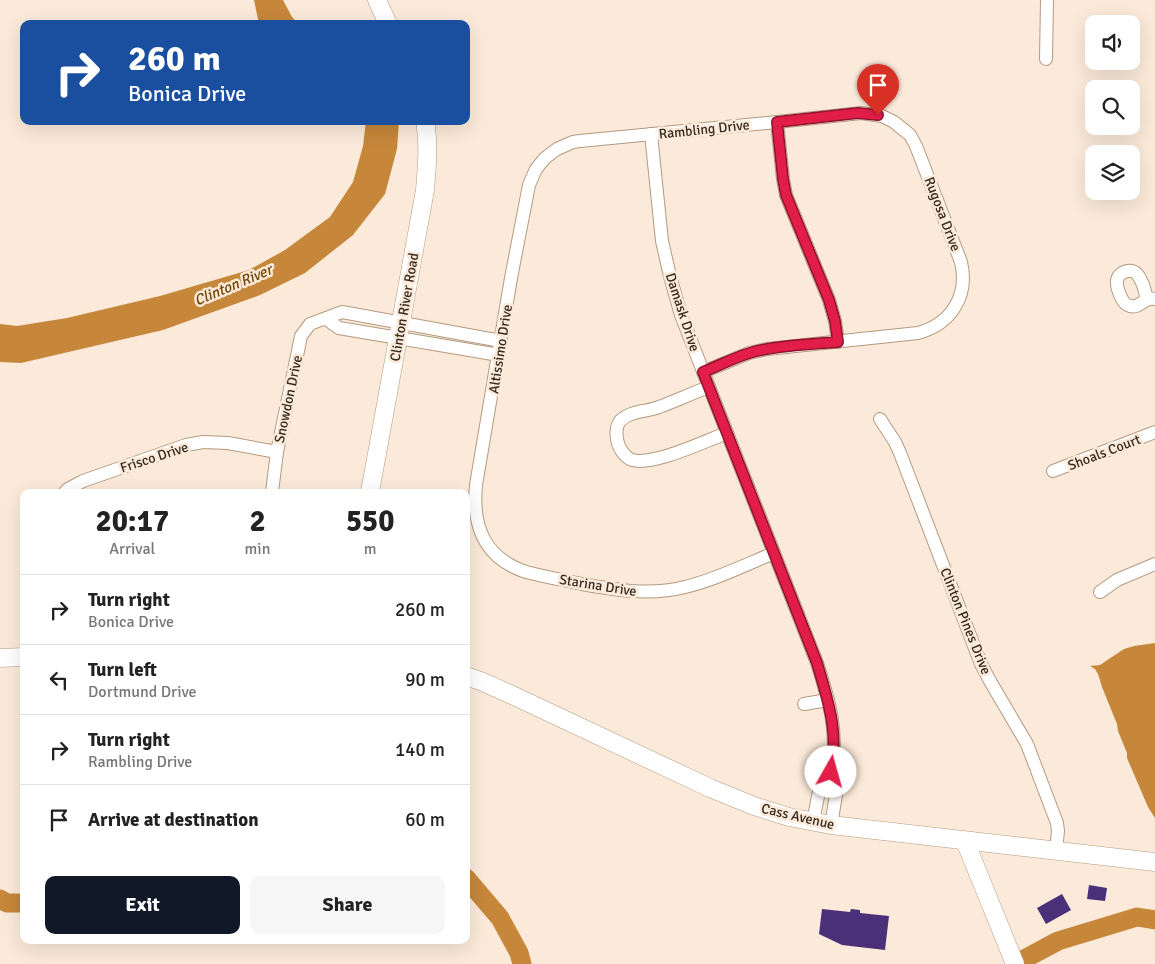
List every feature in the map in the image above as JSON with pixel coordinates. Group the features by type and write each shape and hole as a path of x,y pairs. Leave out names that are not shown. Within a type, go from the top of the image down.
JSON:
{"main road":[{"path":"377,0 386,20"},
{"name":"Clinton River Road","path":"371,489 425,190 428,143 426,125"},
{"path":"0,658 20,657"},
{"name":"Cass Avenue","path":"470,677 734,798 770,812 831,825 1155,862"},
{"path":"965,841 1012,957"}],"street":[{"path":"1046,59 1047,0"},
{"name":"Rambling Drive","path":"545,158 557,149 573,142 861,113 882,116 894,122"},
{"path":"703,372 758,351 838,342 829,300 786,195 777,122"},
{"name":"Rugosa Drive","path":"838,342 918,333 930,329 951,314 963,286 964,276 960,257 914,141 907,132 894,122"},
{"name":"Damask Drive","path":"651,134 665,256 681,316 817,663 828,700 835,744 831,772 838,783 831,825"},
{"name":"Altissimo Drive","path":"486,544 477,522 476,494 511,278 529,185 536,169 545,158"},
{"name":"Snowdon Drive","path":"272,489 277,452 301,336 310,324 342,312 399,330"},
{"path":"399,330 501,341"},
{"path":"399,330 499,355"},
{"path":"709,386 657,408 629,415 620,421 616,436 619,446 628,458 650,460 664,457 727,432"},
{"name":"Clinton Pines Drive","path":"880,419 900,453 985,673 1030,750 1057,823 1056,850"},
{"name":"Shoals Court","path":"1053,471 1155,432"},
{"name":"Frisco Drive","path":"68,489 83,481 186,445 203,442 228,442 277,452"},
{"name":"Starina Drive","path":"486,544 501,560 526,572 635,592 683,588 774,553"},
{"path":"1100,592 1117,580 1155,564"},
{"path":"804,704 828,700"},
{"path":"813,822 821,781 831,772"}],"water":[{"path":"254,0 283,0 295,20 258,20"},
{"name":"Clinton River","path":"366,125 399,125 397,149 385,194 353,235 305,273 260,295 163,330 21,363 0,362 0,324 17,326 67,318 160,296 249,270 285,250 330,217 353,182 363,146"},
{"path":"1155,643 1155,818 1148,807 1127,758 1117,724 1098,674 1090,666 1100,665 1124,649"}],"building":[{"path":"1089,885 1107,888 1105,901 1087,899"},
{"path":"1062,894 1071,910 1046,924 1037,908"},
{"path":"822,909 850,912 851,909 860,910 860,913 889,916 885,950 842,945 819,934"}],"waterway":[{"path":"470,883 500,918 519,953 522,964"},
{"path":"0,899 7,903 20,903"},
{"path":"1015,964 1058,941 1137,917 1155,920"}],"route":[{"path":"831,772 835,744 833,727 827,696 817,663 703,372 749,353 776,348 838,342 829,300 786,195 777,122 858,113 878,115"}]}
